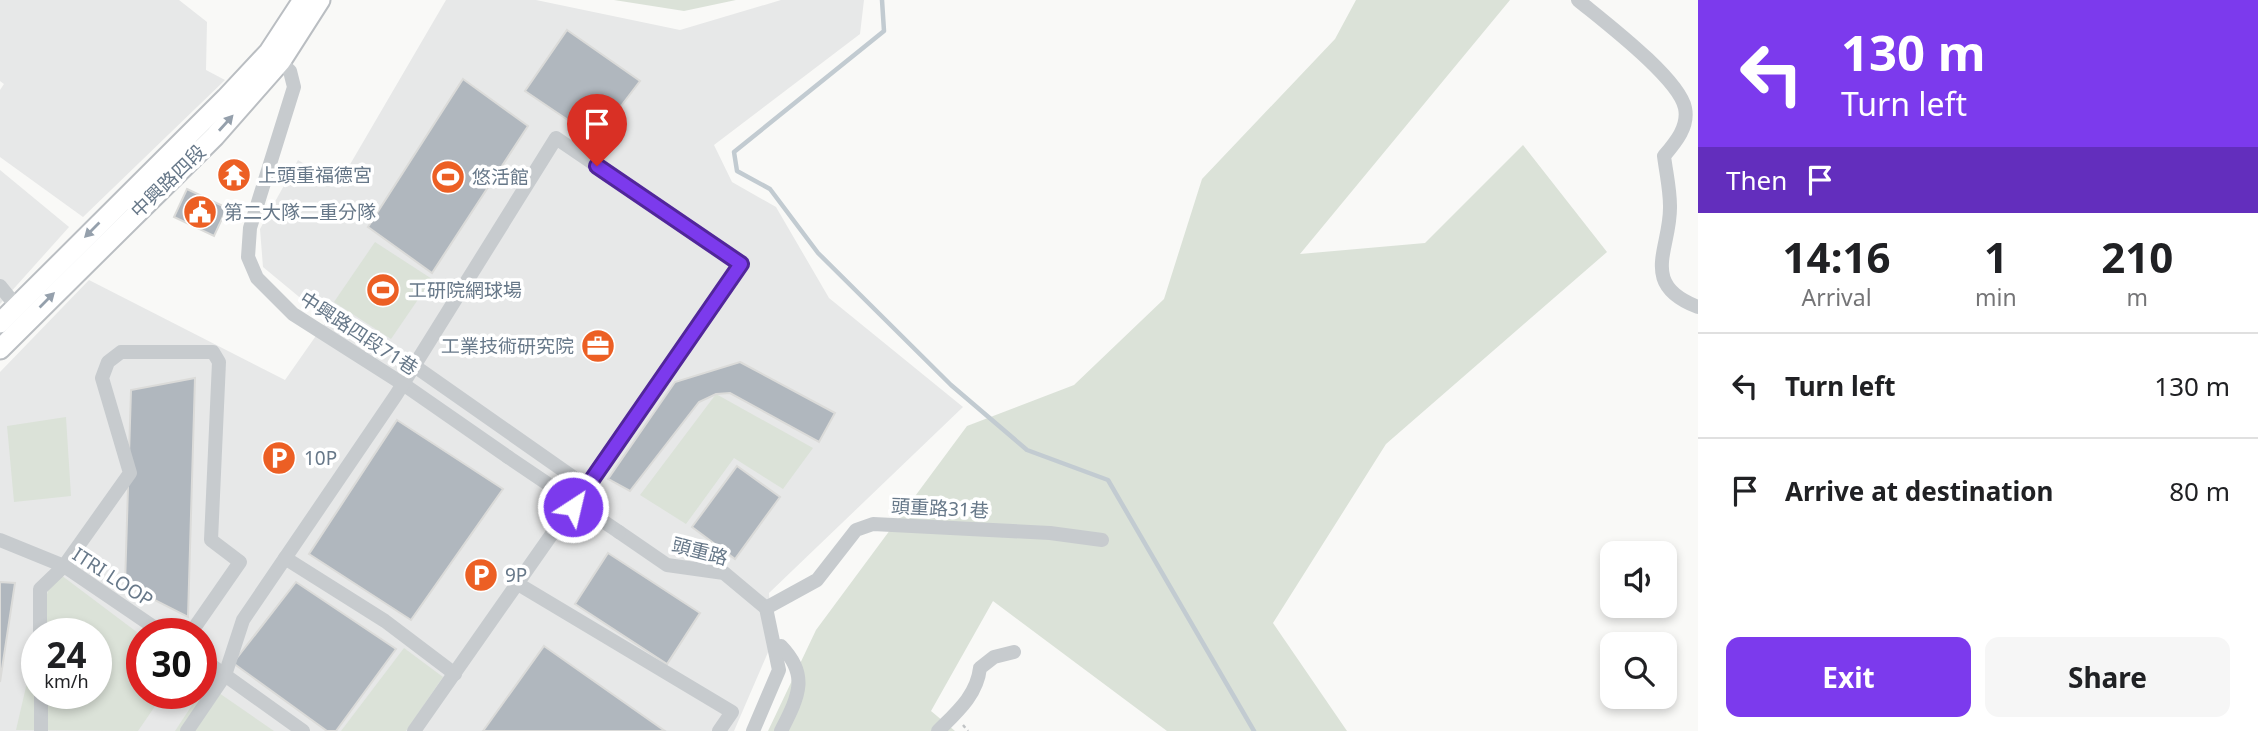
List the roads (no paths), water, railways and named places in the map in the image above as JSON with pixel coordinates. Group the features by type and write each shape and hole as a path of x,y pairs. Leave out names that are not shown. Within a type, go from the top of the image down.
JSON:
{"main road":[{"name":"中興路四段","path":"275,56 303,0"},
{"name":"中興路四段","path":"0,349 22,313 275,56 320,0"},
{"name":"中興路四段","path":"0,323 22,313"}],"street":[{"path":"1578,0 1638,50 1678,93 1685,108 1685,124 1679,137 1664,156 1671,208 1660,257 1662,278 1672,292 1698,307"},
{"name":"中興路四段71巷","path":"275,56 290,71 294,87 250,228 248,257 257,278 293,314 403,384 619,532"},
{"path":"187,731 225,675 243,620 403,384 556,138 741,264 414,731"},
{"path":"0,286 22,313"},
{"path":"40,618 40,589 64,566 130,472 102,378 108,362 121,352 213,352 219,362 211,540 240,562 201,618"},
{"path":"413,365 587,487"},
{"name":"頭重路31巷","path":"766,608 817,580 856,530 873,524 1051,533 1102,540"},
{"name":"頭重路","path":"619,532 667,565 724,573 766,608"},
{"name":"ITRI LOOP","path":"0,540 64,566 140,618"},
{"path":"285,558 385,621 455,674"},
{"path":"518,584 732,712 719,731"},
{"path":"753,731 779,670 766,608"},
{"path":"781,646 796,662 799,681 792,708 781,731"},
{"path":"938,731 978,684 980,668 994,657 1014,652"},
{"path":"217,669 303,731"},
{"path":"41,709 41,731"}],"waterway":[{"path":"882,0 884,31 734,152 737,171 770,189 818,253 951,385 1027,450 1108,480 1254,731"}],"place":[{"name":"上頭重福德宮","path":"234,175"},
{"name":"悠活館","path":"448,177"},
{"name":"第二大隊二重分隊","path":"200,212"},
{"name":"工研院網球場","path":"383,290"},
{"name":"工業技術研究院","path":"598,346"},
{"name":"10P","path":"279,458"},
{"name":"9P","path":"481,575"}]}
